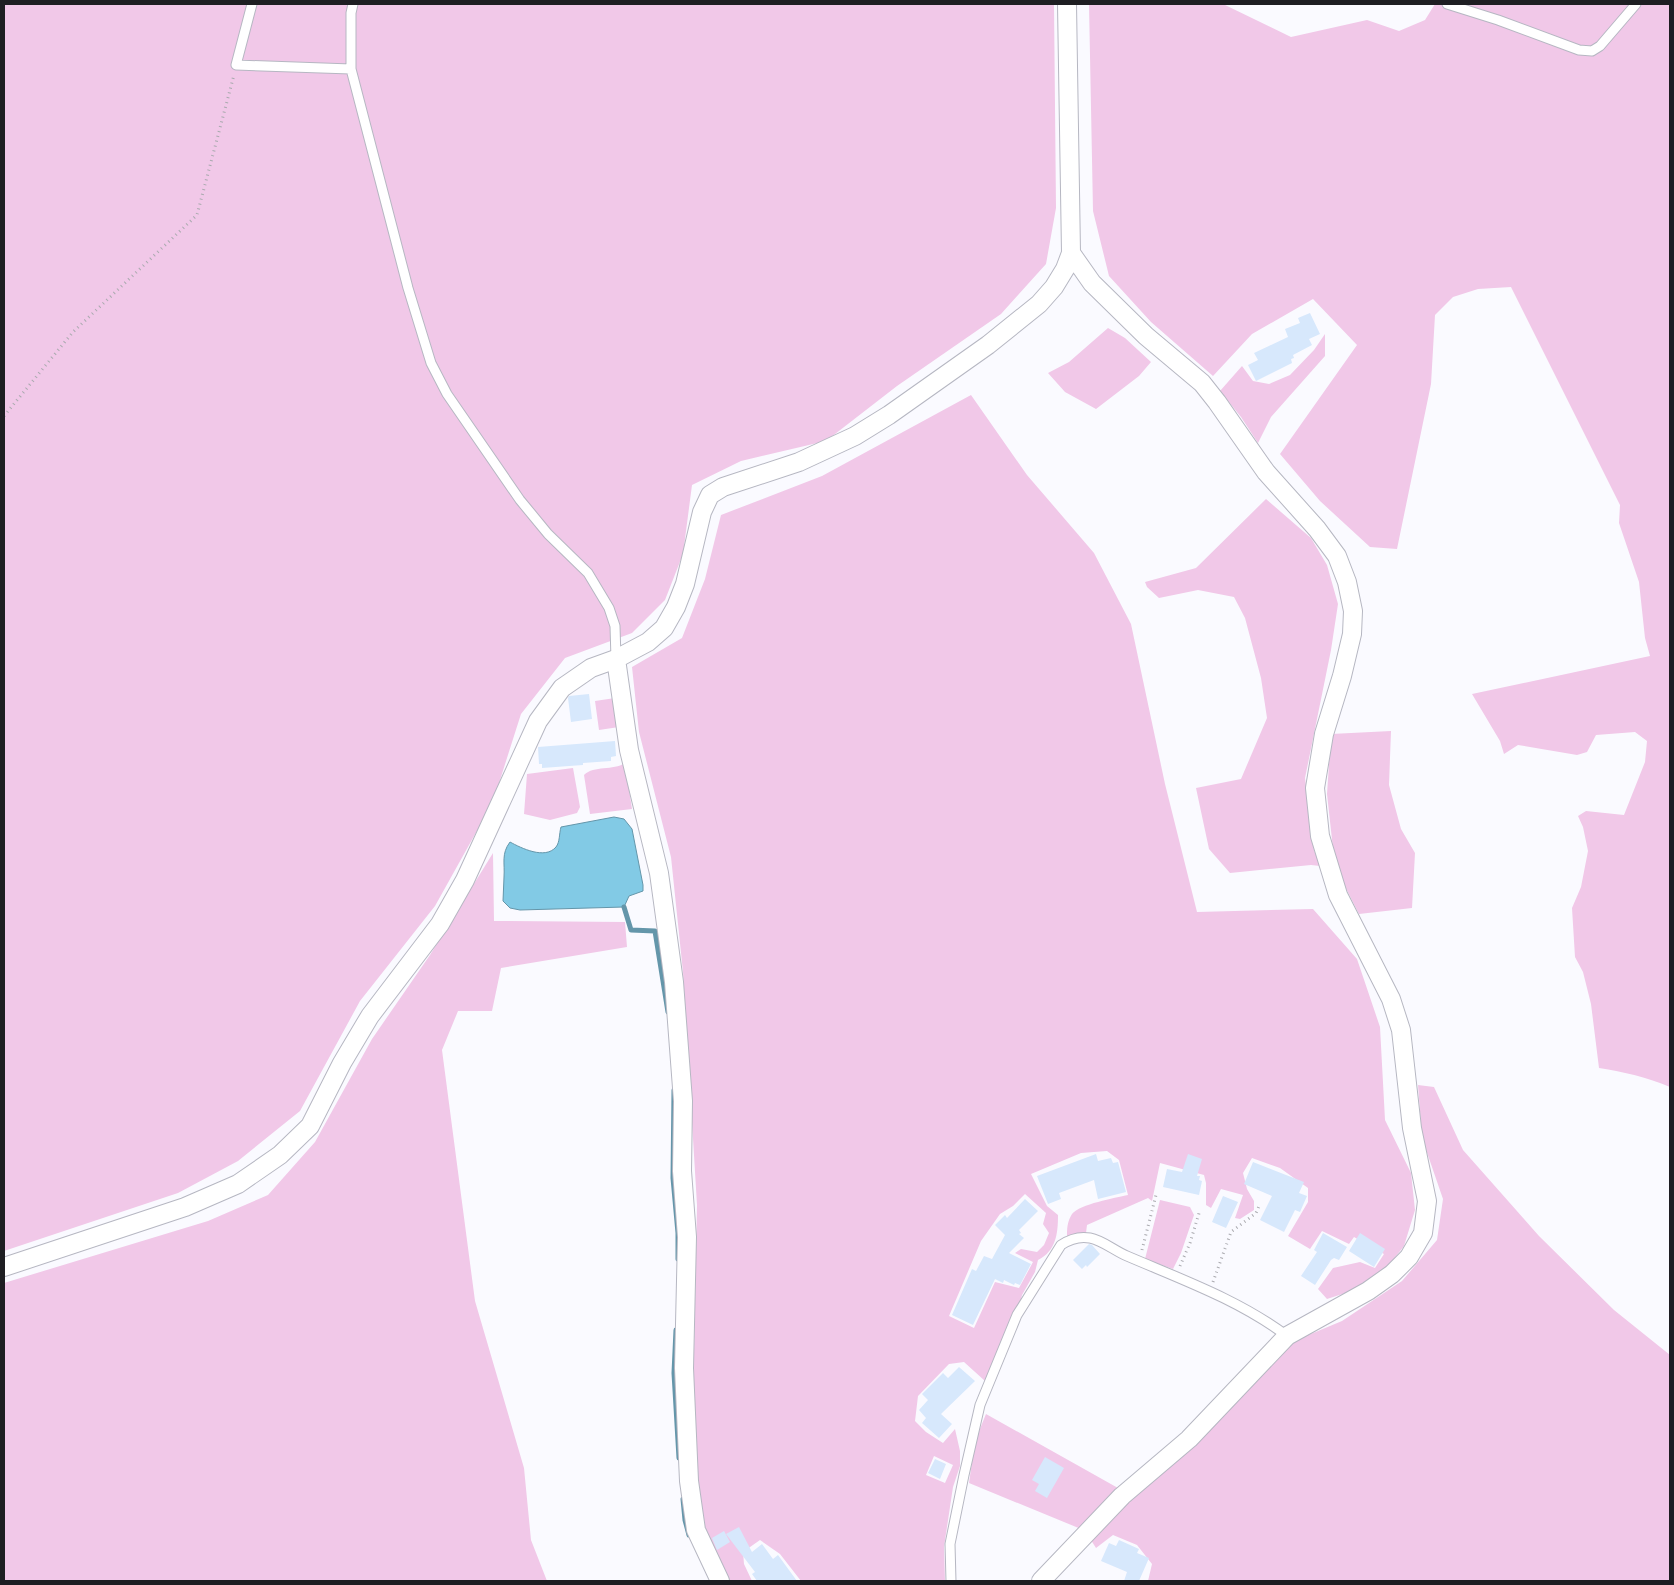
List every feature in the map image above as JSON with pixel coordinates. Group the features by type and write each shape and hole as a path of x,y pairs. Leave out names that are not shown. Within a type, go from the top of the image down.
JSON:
{"street":[{"path":"4,1267 185,1207 238,1184 280,1155 310,1126 342,1063 370,1016 440,924 465,880 538,721 562,688 591,668 616,659 648,642 664,628 686,584 702,512 710,495 723,487 799,462 855,436 889,415 988,345 1039,304 1054,287 1065,269 1071,252 1067,4"},
{"path":"1041,1581 1122,1496 1190,1438 1287,1336 1368,1291 1392,1274 1409,1257 1423,1233 1427,1201 1412,1128 1401,1030 1391,999 1338,895 1320,836 1315,788 1324,734 1342,676 1352,634 1353,611 1347,582 1337,556 1317,529 1266,472 1217,402 1202,384 1146,336 1092,283 1071,252"},
{"path":"616,659 629,750 659,873 674,982 683,1101 682,1171 687,1237 684,1368 689,1481 696,1530 720,1581"}],"lane":[{"path":"252,4 236,65 352,69"},
{"path":"353,4 351,14 352,69 408,288 431,363 447,394 520,500 548,534 588,573 608,608 615,626 616,659"},
{"path":"1447,4 1498,20 1579,50 1592,50 1600,46 1636,4"},
{"path":"951,1581 950,1544 973,1430 980,1405 1017,1315 1061,1245 1071,1239 1092,1238 1237,1304 1287,1336"}],"path":[{"path":"4,416 73,332 197,214 236,65"},
{"path":"1140,1261 1156,1195"},
{"path":"1210,1291 1221,1255 1231,1232 1256,1213 1260,1204"},
{"path":"1176,1276 1190,1243 1200,1210"}],"shaded area":[{"path":"4,4 1054,4 1056,208 1046,264 1001,314 897,386 826,441 741,461 692,485 683,554 665,600 632,633 565,658 521,714 493,802 435,906 360,1001 300,1111 238,1161 178,1193 4,1251"},
{"path":"1089,4 1223,4 1291,37 1367,20 1399,31 1425,20 1435,4 1670,4 1670,1087 1635,1075 1599,1068 1591,1004 1583,972 1575,957 1572,908 1581,887 1588,851 1583,827 1578,816 1586,811 1624,815 1645,762 1647,741 1635,732 1596,735 1587,752 1577,755 1518,745 1504,754 1500,741 1472,694 1650,656 1645,638 1639,582 1619,523 1620,505 1511,287 1478,289 1453,297 1435,315 1431,384 1397,549 1370,547 1320,501 1280,454 1357,345 1313,299 1252,334 1213,376 1151,322 1109,276 1093,211"},
{"path":"1108,328 1125,338 1151,362 1139,376 1096,409 1065,392 1048,373 1069,362"},
{"path":"1325,334 1325,356 1271,417 1258,443 1241,417 1220,391 1242,366 1253,381 1269,384 1290,375 1314,350"},
{"path":"971,395 1027,475 1094,553 1131,624 1165,784 1197,912 1313,909 1357,959 1380,1027 1385,1120 1411,1173 1415,1210 1404,1246 1385,1270 1364,1287 1327,1299 1318,1289 1333,1268 1360,1262 1375,1268 1384,1254 1354,1237 1349,1244 1322,1231 1310,1249 1288,1236 1308,1202 1308,1188 1280,1168 1252,1158 1243,1173 1247,1189 1254,1201 1254,1210 1240,1219 1235,1218 1243,1195 1221,1189 1211,1208 1206,1205 1204,1175 1160,1163 1152,1201 1148,1198 1087,1225 1086,1233 1067,1237 1069,1220 1076,1210 1098,1202 1128,1195 1119,1160 1107,1151 1081,1153 1031,1174 1047,1206 1058,1215 1055,1241 1049,1252 1038,1260 1035,1272 1022,1295 1019,1308 1012,1316 1005,1331 1004,1343 985,1381 964,1362 949,1364 918,1396 915,1421 926,1432 943,1443 955,1429 960,1451 960,1466 953,1487 944,1547 945,1581 801,1581 780,1554 760,1540 743,1552 744,1564 752,1581 726,1581 703,1533 692,1452 697,1205 683,972 671,857 639,732 632,667 682,638 705,579 721,515 822,476","holes":["1025,1194 1046,1213 1043,1224 1049,1233 1044,1245 1037,1252 1021,1249 1015,1253 1033,1262 1019,1288 995,1282 974,1328 949,1316 981,1241 1000,1214 1013,1206","934,1456 953,1465 945,1483 926,1475"]},
{"path":"1266,499 1311,538 1327,565 1338,604 1331,650 1305,778 1314,850 1320,866 1311,865 1230,873 1209,849 1196,788 1241,779 1267,718 1261,678 1245,618 1234,597 1198,590 1159,598 1147,587 1145,582 1196,568"},
{"path":"615,698 619,727 599,730 595,701"},
{"path":"1391,731 1389,785 1401,829 1415,853 1412,908 1359,914 1335,867 1327,794 1331,734"},
{"path":"625,763 632,809 590,814 584,775 593,770 615,767"},
{"path":"573,768 580,807 577,813 550,820 524,814 527,774"},
{"path":"493,853 494,921 625,922 627,947 501,968 492,1011 458,1011 442,1050 475,1301 524,1468 531,1540 547,1581 4,1581 4,1283 208,1221 268,1195 315,1142 372,1039 430,955"},
{"path":"1418,1085 1434,1087 1463,1150 1539,1236 1614,1310 1670,1355 1670,1581 1148,1581 1152,1564 1137,1545 1113,1535 1096,1548 1089,1537 1294,1341 1342,1321 1402,1281 1437,1240 1443,1199 1422,1138"},
{"path":"1160,1200 1190,1207 1194,1215 1181,1253 1173,1269 1145,1259"},
{"path":"986,1414 1118,1488 1081,1529 969,1483 975,1441"}],"water":[{"path":"614,817 624,819 632,829 643,885 643,891 629,896 624,907 520,910 510,908 503,901 504,855 510,842 533,852 546,853 556,847 561,827"}],"building":[{"path":"1310,313 1320,334 1309,339 1312,345 1293,355 1292,363 1256,381 1248,365 1258,360 1254,353 1288,337 1285,329 1300,323 1298,318"},
{"path":"589,694 592,719 571,722 569,696"},
{"path":"615,741 616,756 611,757 611,761 542,768 542,764 539,764 538,747"},
{"path":"1096,1154 1098,1161 1111,1158 1113,1163 1118,1162 1126,1192 1098,1199 1094,1180 1059,1193 1061,1199 1048,1204 1037,1176"},
{"path":"1188,1154 1202,1159 1197,1176 1200,1176 1199,1180 1202,1181 1199,1195 1163,1187 1167,1169 1182,1172"},
{"path":"1253,1162 1304,1182 1299,1193 1307,1196 1300,1212 1295,1210 1284,1232 1260,1220 1272,1196 1244,1184"},
{"path":"1223,1196 1238,1202 1226,1228 1212,1222"},
{"path":"1025,1199 1038,1211 1019,1230 1021,1233 1019,1234 1024,1238 1009,1253 1031,1264 1020,1285 1015,1283 1014,1285 1004,1280 1003,1283 995,1279 973,1325 952,1315 972,1269 976,1271 984,1256 992,1259 1005,1235 995,1225 1005,1215 1007,1218"},
{"path":"1323,1233 1347,1247 1339,1260 1334,1258 1331,1260 1315,1285 1301,1276 1317,1252 1314,1250"},
{"path":"1360,1233 1385,1249 1374,1267 1349,1251"},
{"path":"1089,1244 1100,1254 1087,1267 1086,1265 1082,1269 1073,1260"},
{"path":"959,1367 975,1381 941,1414 952,1424 939,1438 922,1423 926,1418 919,1410 928,1400 922,1394 943,1373 948,1378"},
{"path":"1045,1457 1064,1468 1047,1498 1035,1491 1039,1484 1032,1480"},
{"path":"935,1459 946,1464 940,1479 928,1473"},
{"path":"739,1527 752,1552 762,1544 773,1559 778,1555 797,1581 757,1581 752,1574 755,1572 726,1534"},
{"path":"724,1531 730,1542 717,1550 712,1538"},
{"path":"1119,1540 1139,1549 1137,1553 1149,1558 1139,1581 1124,1581 1127,1572 1101,1561 1109,1543 1116,1546"}],"waterway":[{"path":"624,907 631,930 655,931 668,1012"},
{"path":"674,1090 673,1178 678,1233 678,1259"},
{"path":"676,1330 674,1373 679,1458"},
{"path":"683,1499 689,1535"}]}
